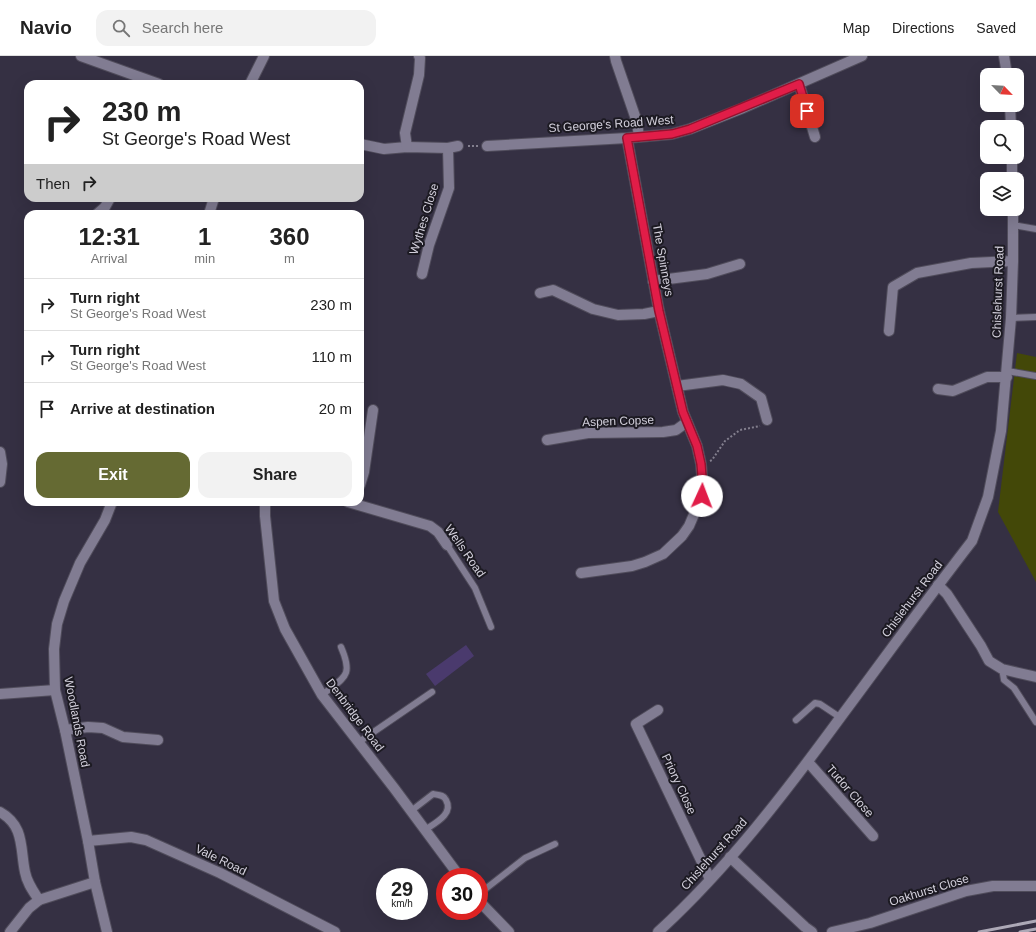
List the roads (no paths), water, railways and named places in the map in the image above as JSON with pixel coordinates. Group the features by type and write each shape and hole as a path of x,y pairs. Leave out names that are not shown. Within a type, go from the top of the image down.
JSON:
{"street":[{"path":"81,56 138,80"},
{"path":"252,80 264,56"},
{"path":"364,145 384,149 407,147 405,133 419,75 420,58 418,56"},
{"path":"615,56 638,122 639,137"},
{"name":"St George's Road West","path":"487,146 672,134 690,129 862,56"},
{"path":"1004,56 1006,68"},
{"path":"799,84 815,138"},
{"name":"The Spinneys","path":"580,573 632,566 663,554 682,536 689,526 698,506 703,488 701,464 697,446 683,412 659,311 627,138"},
{"name":"Wythes Close","path":"407,147 453,147 449,188 429,245 422,274"},
{"path":"102,210 108,202"},
{"name":"Chislehurst Road","path":"658,932 674,918 710,879 781,798 972,541 988,497 1001,431 1011,318 1013,216"},
{"path":"889,331 893,288 917,274 971,263 1013,262"},
{"path":"653,281 707,274 740,264"},
{"path":"540,293 552,290 593,309 618,315 644,314 659,311"},
{"path":"938,389 953,391 987,377 1007,374"},
{"path":"677,386 723,380 741,384 761,398 767,420"},
{"path":"364,472 373,410"},
{"name":"Aspen Copse","path":"547,440 588,433 663,432 676,430 687,422"},
{"path":"0,452 2,464 0,482"},
{"name":"Woodlands Road","path":"107,932 95,882 65,730 55,690 54,650 57,624 64,601 80,563 105,520 110,506"},
{"name":"Denbridge Road","path":"265,506 274,601 285,629 322,695 453,868"},
{"name":"Wells Road","path":"362,506 430,526 438,532 447,545"},
{"path":"938,585 951,600 989,661 1004,670 1036,677"},
{"path":"0,694 55,690"},
{"name":"Priory Close","path":"658,710 636,724 710,879"},
{"path":"65,730 88,727 103,728 123,737 158,740"},
{"name":"Tudor Close","path":"808,762 873,836"},
{"path":"0,812 11,820 18,829 30,888 39,900"},
{"name":"Vale Road","path":"88,841 131,837 146,840 220,873 335,932"},
{"path":"730,857 812,932"},
{"path":"10,932 29,908 39,900 95,882"},
{"name":"Oakhurst Close","path":"832,932 870,923 966,891 993,886 1036,886"},
{"path":"488,910 509,932"}],"lane":[{"path":"1013,225 1036,229"},
{"path":"1011,318 1036,317"},
{"path":"1007,374 1036,376"},
{"name":"Wells Road","path":"447,545 475,588 491,627"},
{"path":"322,695 343,678 347,672 347,660 341,647"},
{"path":"1004,670 1004,680 1014,688 1036,722"},
{"path":"359,742 432,692"},
{"path":"796,720 815,703 820,704 841,718"},
{"path":"411,811 433,794 441,795 446,798 449,805 447,812 442,818 425,830"},
{"path":"488,887 525,858 555,844"}],"railway":[{"path":"979,932 1036,921"},
{"path":"1020,932 1036,929"}]}
